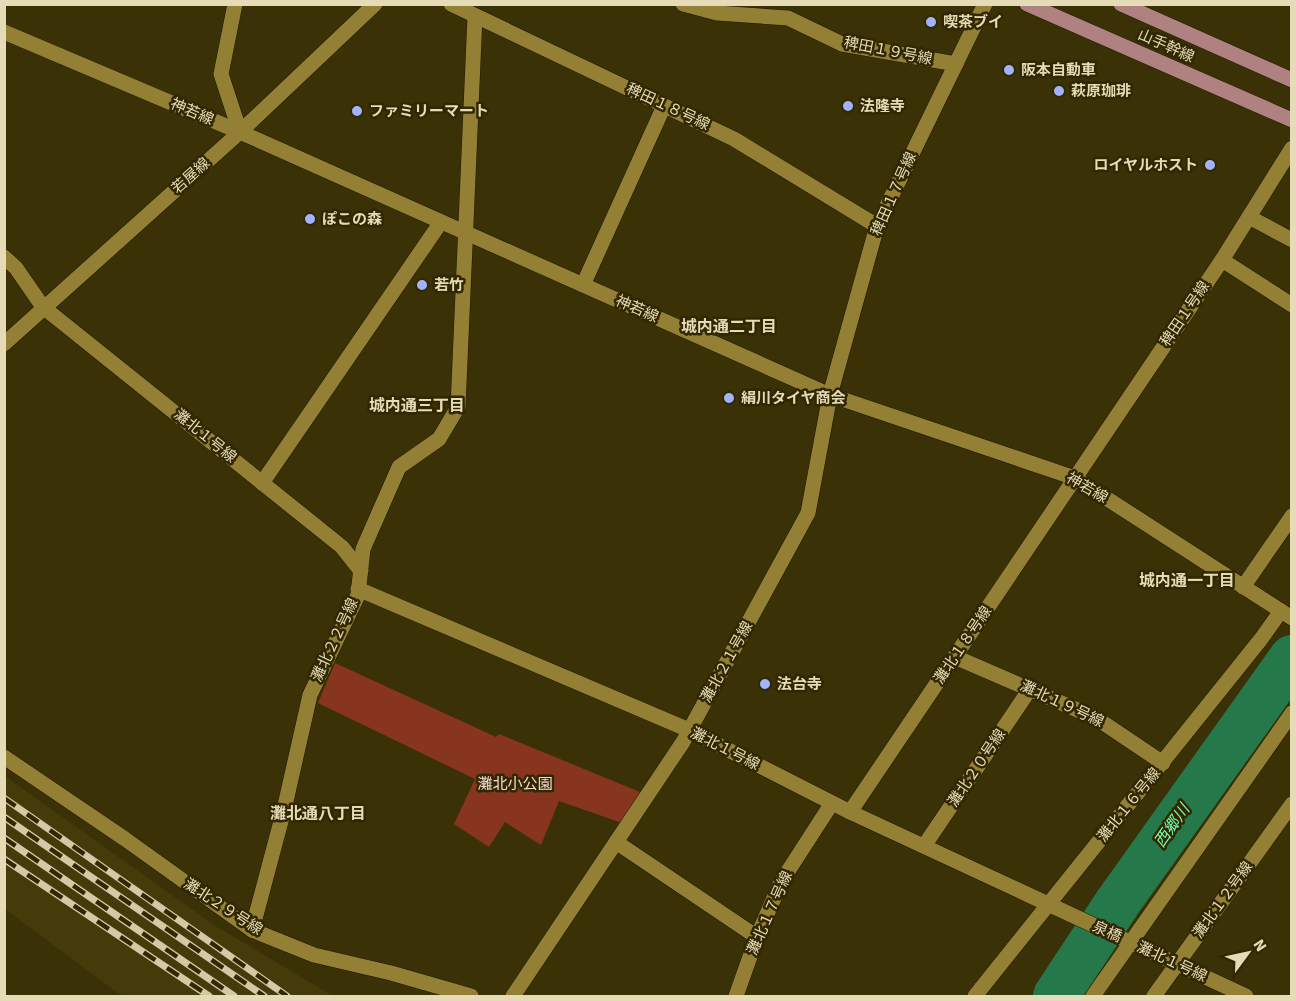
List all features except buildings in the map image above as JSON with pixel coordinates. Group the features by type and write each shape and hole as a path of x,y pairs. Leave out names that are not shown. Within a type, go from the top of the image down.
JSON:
{"main road":[{"name":"山手幹線","path":"1026,4 1292,120"},
{"name":"山手幹線","path":"1121,4 1292,80"}],"street":[{"path":"235,4 221,74 240,132"},
{"name":"若屋線","path":"4,344 240,132 375,4"},
{"name":"稗田１８号線","path":"451,4 734,139 877,226"},
{"name":"稗田１９号線","path":"683,4 717,13 788,18 842,44 956,64"},
{"name":"稗田１７号線","path":"830,395 877,226 985,4"},
{"name":"灘北２２号線","path":"252,930 284,810 310,694 358,595 363,549 399,467 439,439 458,407 475,16"},
{"name":"神若線","path":"4,32 240,132 830,395 1075,478 1289,615"},
{"path":"583,285 664,106"},
{"name":"稗田１号線","path":"1075,478 1222,260 1292,148"},
{"path":"1249,217 1292,240"},
{"path":"262,483 441,222"},
{"name":"灘北１号線","path":"4,257 16,268 43,307 342,547 361,571"},
{"path":"1222,260 1292,305"},
{"name":"灘北２１号線","path":"513,996 689,730 808,513 830,395"},
{"name":"灘北１８号線","path":"850,812 1075,478"},
{"path":"1243,587 1292,516"},
{"name":"灘北１号線","path":"358,589 689,730 850,812 1085,922"},
{"name":"灘北１６号線","path":"975,996 1163,763 1289,615"},
{"name":"灘北１９号線","path":"955,657 1096,718 1163,763"},
{"name":"灘北２０号線","path":"924,846 1030,689"},
{"path":"1092,996 1292,713"},
{"name":"灘北２９号線","path":"4,757 125,839 252,930 314,955 391,973 471,996"},
{"name":"灘北１７号線","path":"736,996 757,937 781,882 832,803"},
{"name":"灘北１２号線","path":"1154,996 1292,804"},
{"path":"616,842 757,937"},
{"name":"泉橋","path":"1085,922 1130,942"},
{"name":"灘北１号線","path":"1130,942 1246,996"}],"shaded area":[{"path":"5,776 214,925 333,996 122,996 5,909"}],"green space":[{"name":"灘北小公園","path":"335,663 496,737 499,734 640,792 622,823 559,801 541,845 505,822 489,847 454,824 475,779 318,703"}],"waterway":[{"name":"西郷川","path":"1056,996 1118,902 1292,658"}],"railway":[{"path":"4,798 287,996"},
{"path":"4,817 264,996"},
{"path":"4,838 234,996"},
{"path":"4,859 209,996"}],"place":[{"name":"喫茶ブイ","path":"931,22"},
{"name":"阪本自動車","path":"1009,70"},
{"name":"萩原珈琲","path":"1059,91"},
{"name":"法隆寺","path":"848,106"},
{"name":"ファミリーマート","path":"357,111"},
{"name":"ロイヤルホスト","path":"1210,165"},
{"name":"ぽこの森","path":"310,219"},
{"name":"若竹","path":"422,285"},
{"name":"絹川タイヤ商会","path":"729,398"},
{"name":"法台寺","path":"765,684"}],"district":[{"name":"城内通二丁目","path":"729,327"},
{"name":"城内通三丁目","path":"417,406"},
{"name":"城内通一丁目","path":"1187,581"},
{"name":"灘北通八丁目","path":"318,814"}]}
